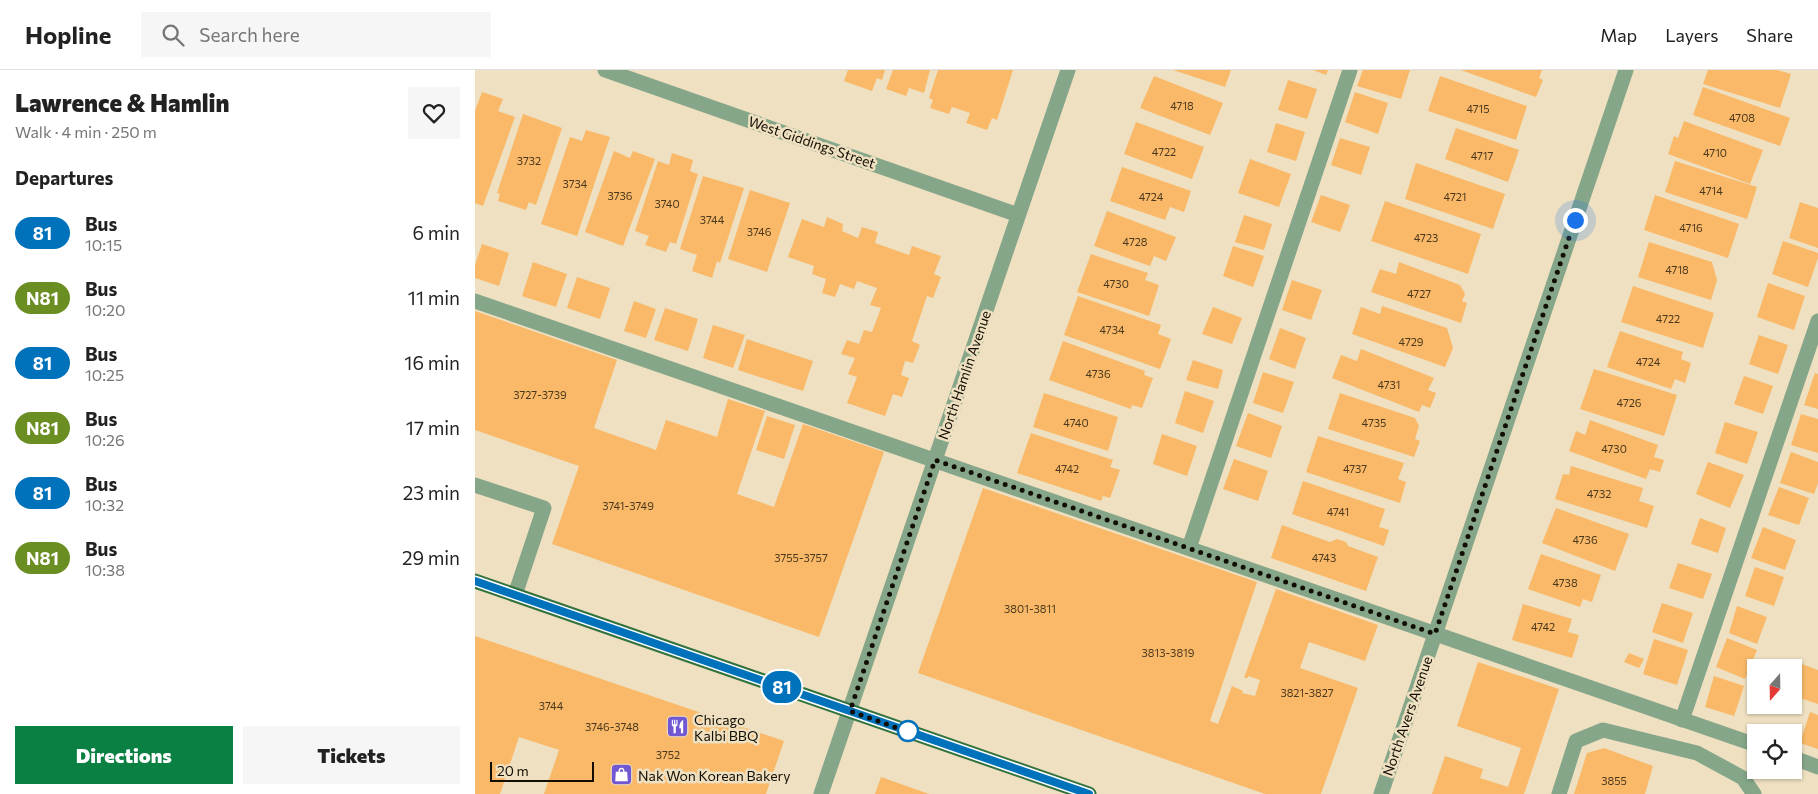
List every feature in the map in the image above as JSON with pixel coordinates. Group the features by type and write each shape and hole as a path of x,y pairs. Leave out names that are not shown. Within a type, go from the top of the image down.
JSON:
{"main road":[{"path":"475,581 1089,794"}],"street":[{"name":"West Giddings Street","path":"605,70 1018,215"},
{"name":"North Hamlin Avenue","path":"821,794 1068,70"},
{"path":"1189,548 1350,70"},
{"name":"North Avers Avenue","path":"1381,794 1626,70"},
{"path":"475,300 1747,742"},
{"path":"1683,720 1818,322"},
{"path":"475,485 544,508 515,595"},
{"path":"1559,794 1576,741 1603,730 1697,753 1743,778 1754,794"},
{"path":"1802,761 1818,767"}],"building":[{"path":"848,70 885,70 882,80 877,78 872,91 844,81"},
{"path":"893,70 930,70 924,93 909,88 906,96 886,89"},
{"path":"938,70 1013,70 997,120 992,118 987,130 966,123 970,113 952,107 949,114 930,108 933,100 929,98"},
{"path":"1173,70 1231,70 1225,87"},
{"path":"1313,70 1328,70 1326,75"},
{"path":"1363,70 1410,70 1401,99 1357,86"},
{"path":"1461,70 1542,70 1539,78 1543,80 1536,97"},
{"path":"1708,70 1777,70 1791,74 1780,108 1703,84"},
{"path":"1154,76 1223,103 1210,135 1140,108"},
{"path":"1440,76 1527,106 1516,140 1428,111"},
{"path":"1288,80 1317,89 1307,119 1278,110"},
{"path":"1703,87 1790,118 1780,146 1693,115"},
{"path":"482,92 503,99 498,111 515,117 483,206 475,203 475,111"},
{"path":"1355,92 1388,103 1378,134 1345,122"},
{"path":"523,114 562,128 536,205 529,202 526,210 498,201 500,194 497,193"},
{"path":"1684,121 1763,150 1750,184 1668,154 1674,136 1678,138"},
{"path":"1136,122 1204,147 1192,179 1124,154"},
{"path":"1276,123 1305,132 1296,161 1267,152"},
{"path":"1456,128 1519,150 1508,182 1445,159"},
{"path":"586,130 610,137 577,236 541,224 570,137 582,141"},
{"path":"1340,138 1370,147 1361,175 1331,165"},
{"path":"614,151 630,158 633,151 655,159 623,246 585,232"},
{"path":"672,153 693,160 690,171 698,174 676,244 670,242 666,252 645,245 649,236 635,231 658,161 669,165"},
{"path":"1250,159 1291,174 1279,207 1238,193"},
{"path":"1675,161 1757,187 1747,219 1665,192"},
{"path":"1416,163 1505,194 1493,229 1405,199"},
{"path":"1122,167 1191,191 1184,212 1170,207 1165,220 1110,201"},
{"path":"703,176 744,188 720,263 717,261 712,278 692,271 697,255 680,249"},
{"path":"750,190 790,203 767,272 728,259"},
{"path":"1321,195 1350,205 1340,232 1311,222"},
{"path":"1655,195 1739,224 1728,258 1644,230"},
{"path":"1385,201 1481,234 1468,274 1371,241"},
{"path":"1800,202 1818,208 1818,248 1789,238"},
{"path":"1107,211 1176,237 1166,261 1154,256 1150,266 1094,246"},
{"path":"1244,215 1272,224 1264,250 1235,242"},
{"path":"827,217 843,224 842,231 858,238 862,227 878,232 875,243 909,255 912,246 941,256 934,274 941,277 933,298 927,296 912,341 920,345 913,363 905,361 901,375 909,378 902,397 893,394 885,416 847,403 857,377 848,374 855,358 841,354 847,340 859,344 864,330 872,332 881,308 870,305 877,288 857,281 854,289 840,284 835,297 822,293 826,279 812,274 814,266 788,257 802,219 824,227"},
{"path":"1783,241 1818,253 1808,287 1772,274"},
{"path":"1649,242 1712,262 1717,280 1711,300 1638,277"},
{"path":"482,244 509,253 499,286 475,278 475,265"},
{"path":"1233,246 1264,256 1253,287 1223,276"},
{"path":"1091,254 1148,273 1145,280 1159,285 1149,316 1077,292"},
{"path":"533,262 567,274 556,307 522,296"},
{"path":"1399,262 1460,285 1465,294 1462,301 1467,303 1461,323 1371,292 1380,269 1396,274"},
{"path":"577,277 610,288 600,319 567,308"},
{"path":"1292,280 1322,290 1311,320 1282,310"},
{"path":"1768,283 1805,296 1794,330 1757,317"},
{"path":"1633,286 1714,313 1703,348 1621,322"},
{"path":"1078,296 1161,325 1158,334 1171,339 1160,369 1064,335"},
{"path":"634,301 656,309 646,338 624,331"},
{"path":"1382,306 1447,328 1453,348 1445,367 1352,334 1361,307 1380,314"},
{"path":"1213,307 1242,318 1232,344 1202,334"},
{"path":"665,308 698,319 688,351 654,340"},
{"path":"475,311 617,360 594,428 656,450 666,420 717,437 728,399 765,411 737,494 774,507 803,424 884,452 819,637 552,544 579,466 475,430"},
{"path":"713,325 745,335 733,368 703,358"},
{"path":"1280,328 1306,338 1295,369 1269,359"},
{"path":"1620,331 1683,352 1681,359 1691,363 1685,383 1675,379 1671,389 1607,367"},
{"path":"1759,335 1788,345 1778,374 1749,364"},
{"path":"747,339 813,361 803,391 738,370"},
{"path":"1063,341 1145,371 1144,375 1153,378 1142,408 1132,405 1131,409 1049,380"},
{"path":"1361,349 1434,378 1428,390 1436,393 1430,408 1422,405 1419,412 1332,378 1341,355 1357,361"},
{"path":"1193,360 1223,370 1218,389 1186,380"},
{"path":"1594,369 1677,395 1664,436 1580,409"},
{"path":"1263,372 1294,382 1283,413 1253,403"},
{"path":"1815,373 1818,374 1818,409 1804,405"},
{"path":"1744,376 1773,386 1763,414 1734,404"},
{"path":"1185,391 1214,401 1203,433 1175,423"},
{"path":"1044,393 1118,417 1108,451 1033,427"},
{"path":"1340,393 1415,418 1419,426 1415,439 1420,441 1414,457 1328,429"},
{"path":"1248,413 1282,426 1271,458 1236,446"},
{"path":"1801,414 1818,419 1818,453 1791,445"},
{"path":"767,416 795,425 784,459 756,450"},
{"path":"1590,420 1658,445 1654,457 1664,460 1660,472 1650,469 1646,479 1569,451 1576,431 1585,435"},
{"path":"1725,422 1758,432 1747,464 1715,453"},
{"path":"1031,433 1113,460 1110,467 1120,470 1110,498 1103,496 1101,501 1017,473"},
{"path":"1162,434 1197,446 1187,476 1153,464"},
{"path":"1318,436 1404,463 1398,479 1406,482 1400,503 1306,472"},
{"path":"1791,452 1818,462 1818,483 1814,494 1780,483"},
{"path":"1234,459 1268,471 1258,501 1223,489"},
{"path":"1708,462 1744,475 1730,508 1696,494"},
{"path":"1571,466 1643,488 1639,501 1654,506 1647,528 1555,499 1563,474 1569,475"},
{"path":"1303,481 1385,509 1379,527 1389,530 1384,546 1292,514"},
{"path":"1779,487 1809,498 1799,525 1768,515"},
{"path":"983,488 1257,582 1210,721 1218,724 1232,686 1243,691 1242,693 1255,696 1260,680 1248,676 1248,678 1244,678 1276,589 1378,625 1365,661 1309,642 1300,668 1358,688 1321,794 1265,794 918,673"},
{"path":"1556,508 1629,534 1615,571 1542,543"},
{"path":"1700,518 1726,528 1718,553 1691,544"},
{"path":"1282,525 1330,542 1337,539 1346,542 1348,546 1378,557 1366,591 1271,558"},
{"path":"1763,527 1796,540 1785,570 1751,558"},
{"path":"1541,554 1601,575 1592,602 1583,599 1580,607 1528,589"},
{"path":"1678,563 1712,574 1703,599 1669,588"},
{"path":"1755,567 1784,577 1774,606 1745,596"},
{"path":"1662,603 1693,613 1683,643 1652,632"},
{"path":"1523,604 1572,619 1568,632 1579,635 1572,658 1512,640"},
{"path":"1737,606 1767,617 1757,644 1729,633"},
{"path":"475,636 784,741 766,794 544,794 559,750 519,737 500,794 475,794"},
{"path":"1727,638 1757,650 1753,659 1747,659 1747,674 1745,679 1716,667"},
{"path":"1654,639 1688,650 1677,685 1643,674"},
{"path":"1629,653 1644,659 1639,668 1624,662"},
{"path":"1478,662 1559,689 1524,794 1432,794 1445,756 1483,769 1480,778 1508,787 1521,748 1457,726"},
{"path":"1803,664 1818,670 1818,704 1803,699"},
{"path":"1714,676 1744,686 1734,716 1705,707"},
{"path":"1810,712 1818,715 1818,749 1802,744 1802,737"},
{"path":"1604,748 1653,766 1645,794 1574,794 1587,753"},
{"path":"881,777 929,794 875,794"}],"bus line":[{"name":"81","path":"475,581 1089,794"}],"place":[{"name":"Chicago Kalbi BBQ","path":"678,727"},
{"name":"Nak Won Korean Bakery","path":"622,775"}],"route":[{"path":"908,731 914,734 850,711 935,460 1435,634 1575,220"}]}
